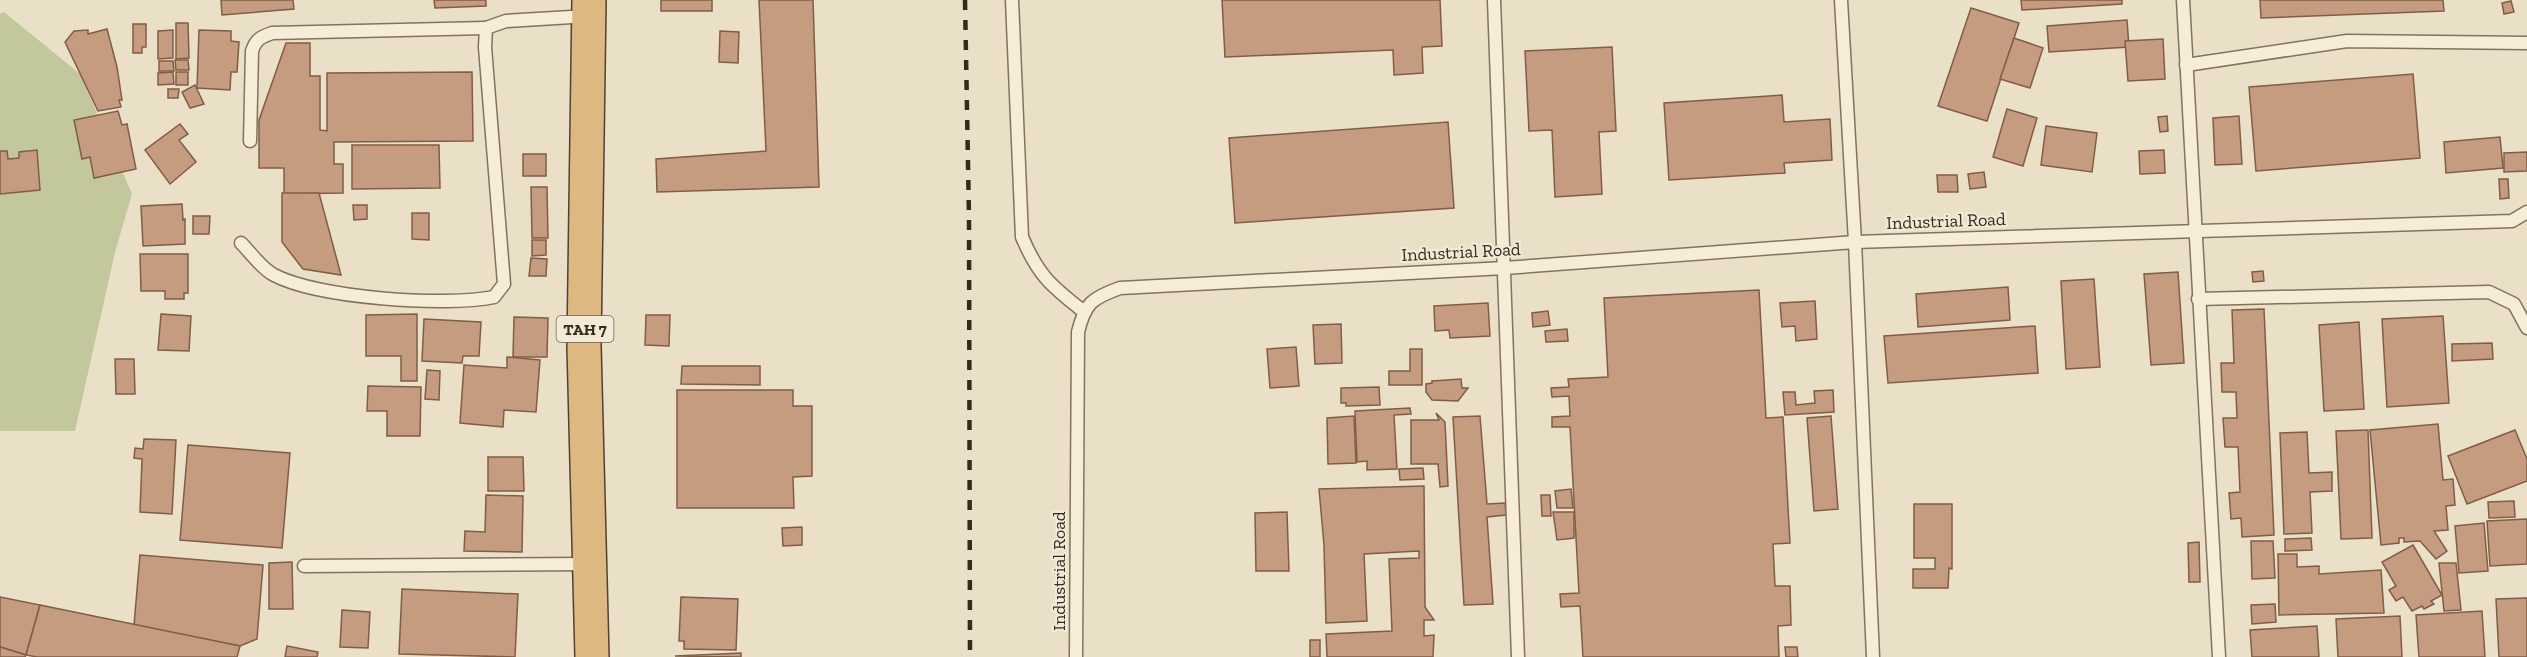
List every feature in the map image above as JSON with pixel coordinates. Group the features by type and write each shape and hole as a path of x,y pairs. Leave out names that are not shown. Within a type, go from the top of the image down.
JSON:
{"highway":[{"name":"TAH 7","path":"589,8 585,346 592,657"}],"lane":[{"path":"1012,0 1022,237 1033,263 1049,284 1083,311"},
{"path":"1494,0 1518,657"},
{"path":"1841,0 1855,242 1873,657"},
{"path":"2183,0 2219,657"},
{"path":"250,141 252,51 255,42 262,36 272,33 486,28 506,21 589,8"},
{"path":"241,243 273,275 304,285 379,299 477,301 494,297 504,284 485,47 486,28"},
{"path":"2186,64 2347,41 2527,43"},
{"name":"Industrial Road","path":"1076,657 1078,332 1083,311 1096,297 1120,288 1505,268 1855,242 2512,221 2527,212"},
{"path":"2198,299 2489,292 2514,304 2527,328"},
{"path":"304,566 590,564"}],"green space":[{"path":"4,12 80,74 132,194 115,252 75,431 0,431 0,14"}],"building":[{"path":"221,0 293,0 294,9 222,15"},
{"path":"434,0 486,0 486,6 435,8"},
{"path":"661,0 712,0 712,11 661,11"},
{"path":"759,0 813,0 819,187 657,192 656,159 766,151"},
{"path":"1222,0 1440,0 1442,46 1422,47 1423,73 1394,75 1393,50 1225,57"},
{"path":"2021,0 2122,0 2122,4 2022,10"},
{"path":"2260,0 2443,0 2444,11 2261,18"},
{"path":"2511,1 2514,12 2504,14 2502,3"},
{"path":"1971,8 2019,23 1987,121 1938,106"},
{"path":"2127,20 2129,47 2049,52 2047,26"},
{"path":"176,23 188,23 189,58 176,59"},
{"path":"133,24 146,24 146,47 142,47 142,53 133,53"},
{"path":"107,29 117,67 122,100 119,100 121,107 98,111 65,42 74,31 88,30 88,34"},
{"path":"173,30 173,58 158,59 158,31"},
{"path":"199,30 231,31 231,41 239,42 237,72 231,72 230,90 197,88"},
{"path":"720,31 739,32 738,63 719,62"},
{"path":"2014,38 2043,48 2030,88 2000,79"},
{"path":"2163,39 2165,79 2128,81 2125,41"},
{"path":"286,43 310,43 310,76 320,76 320,130 327,131 327,73 472,72 473,141 334,142 334,164 343,164 343,193 284,194 284,168 259,168 259,120"},
{"path":"1612,47 1616,131 1599,132 1602,194 1555,197 1552,130 1529,131 1525,51"},
{"path":"175,60 188,60 189,70 176,70"},
{"path":"159,61 173,61 174,71 159,71"},
{"path":"173,72 174,84 158,85 158,73"},
{"path":"176,72 188,72 188,85 176,85"},
{"path":"2413,74 2420,158 2256,171 2249,87"},
{"path":"195,85 204,104 190,108 182,92"},
{"path":"168,89 179,89 178,98 168,98"},
{"path":"1782,95 1784,122 1830,119 1832,160 1784,163 1785,173 1669,180 1664,103"},
{"path":"2007,109 2037,118 2023,166 1993,157"},
{"path":"118,111 122,125 127,124 136,169 94,178 90,157 82,159 74,120"},
{"path":"2167,116 2168,131 2160,132 2158,117"},
{"path":"2239,116 2242,164 2215,165 2213,118"},
{"path":"1448,122 1454,208 1235,223 1229,138"},
{"path":"180,124 188,134 179,140 196,162 170,184 145,150"},
{"path":"2046,126 2097,133 2092,172 2041,165"},
{"path":"2500,137 2503,168 2446,173 2444,142"},
{"path":"352,145 439,145 440,188 352,189"},
{"path":"37,150 40,190 0,194 0,151 7,151 8,159 19,158 19,152"},
{"path":"2164,150 2165,173 2140,174 2139,151"},
{"path":"2527,152 2527,171 2504,172 2504,153"},
{"path":"523,154 546,154 546,176 523,176"},
{"path":"1984,172 1986,187 1970,189 1968,174"},
{"path":"1937,175 1957,175 1958,192 1938,192"},
{"path":"2499,179 2508,179 2509,198 2500,199"},
{"path":"531,187 547,187 548,238 532,238"},
{"path":"282,193 319,193 341,275 303,269 282,242"},
{"path":"182,204 183,220 185,219 185,244 143,246 141,206"},
{"path":"353,205 367,205 367,219 354,220"},
{"path":"412,213 429,213 429,240 412,239"},
{"path":"193,216 210,216 209,234 193,234"},
{"path":"532,240 546,240 546,255 532,256"},
{"path":"140,254 188,254 188,293 184,293 184,299 165,299 165,291 141,291"},
{"path":"531,258 547,259 546,276 529,276"},
{"path":"2263,271 2264,281 2253,282 2252,272"},
{"path":"2178,272 2184,363 2151,365 2144,274"},
{"path":"2094,279 2100,367 2066,369 2061,281"},
{"path":"2008,287 2010,320 1918,327 1916,294"},
{"path":"1759,290 1766,418 1783,417 1790,543 1773,544 1775,586 1790,586 1791,625 1778,626 1779,657 1583,657 1580,606 1561,607 1560,594 1579,593 1570,427 1552,427 1552,417 1570,416 1569,396 1552,397 1551,388 1569,387 1568,379 1608,377 1604,298"},
{"path":"1815,301 1817,339 1796,341 1795,326 1782,327 1780,303"},
{"path":"1488,303 1490,336 1450,338 1449,330 1435,331 1434,306"},
{"path":"2264,309 2274,535 2242,537 2241,518 2231,519 2229,493 2240,492 2238,447 2225,447 2223,418 2237,418 2236,392 2222,392 2221,363 2234,363 2232,310"},
{"path":"1548,311 1550,325 1533,327 1532,313"},
{"path":"161,314 191,316 189,351 158,350"},
{"path":"417,314 417,381 401,381 401,356 366,356 366,315"},
{"path":"646,315 670,315 669,346 645,345"},
{"path":"2443,316 2449,403 2387,407 2382,319"},
{"path":"514,317 548,318 547,357 513,357"},
{"path":"424,319 481,322 479,356 463,356 462,363 422,361"},
{"path":"2359,322 2364,409 2324,411 2319,325"},
{"path":"1341,324 1342,363 1315,364 1313,325"},
{"path":"2035,326 2038,373 1888,383 1884,336"},
{"path":"1567,329 1568,341 1546,342 1545,331"},
{"path":"2492,343 2493,359 2452,361 2452,344"},
{"path":"1296,347 1299,386 1270,388 1267,349"},
{"path":"1410,349 1422,349 1422,385 1389,385 1389,371 1410,371"},
{"path":"507,357 540,360 536,412 504,410 503,427 460,423 464,365 507,368"},
{"path":"115,359 134,359 135,394 116,394"},
{"path":"682,366 760,366 760,385 681,384"},
{"path":"427,370 440,371 439,400 425,399"},
{"path":"1461,379 1462,388 1468,388 1458,401 1432,400 1426,392 1426,384 1432,381"},
{"path":"368,386 421,387 420,436 387,436 387,411 367,411"},
{"path":"1379,387 1380,405 1346,406 1346,403 1341,403 1341,388"},
{"path":"677,390 793,390 793,406 812,406 812,476 793,477 794,508 677,508"},
{"path":"1833,390 1834,412 1785,415 1783,392 1795,392 1796,405 1815,403 1814,391"},
{"path":"1410,408 1411,414 1394,415 1397,469 1367,470 1367,461 1357,462 1355,411"},
{"path":"1436,413 1445,422 1448,486 1440,487 1438,464 1411,464 1411,420 1439,420"},
{"path":"1354,416 1356,463 1328,464 1327,418"},
{"path":"1480,416 1487,504 1505,503 1506,515 1487,517 1493,604 1464,605 1453,417"},
{"path":"1831,416 1838,509 1814,511 1807,418"},
{"path":"2438,424 2443,480 2453,479 2455,505 2446,506 2448,530 2434,531 2447,551 2436,559 2420,541 2404,542 2404,538 2399,538 2399,543 2381,545 2370,430"},
{"path":"2368,430 2372,538 2341,539 2336,431"},
{"path":"2515,430 2527,459 2527,481 2467,504 2448,456"},
{"path":"2307,432 2309,473 2332,472 2332,491 2310,492 2312,533 2284,534 2280,433"},
{"path":"144,439 176,440 172,514 140,512 142,459 134,458 135,448 143,449"},
{"path":"188,445 290,453 282,548 180,540"},
{"path":"488,457 523,457 524,491 488,491"},
{"path":"1423,468 1424,479 1400,480 1399,469"},
{"path":"1424,486 1425,607 1434,620 1424,620 1424,636 1434,635 1433,657 1327,657 1326,634 1392,631 1389,559 1419,558 1419,551 1364,554 1367,621 1326,623 1324,545 1319,489"},
{"path":"1571,489 1573,508 1557,508 1555,491"},
{"path":"486,495 523,496 522,552 464,551 465,531 485,532"},
{"path":"1541,495 1550,495 1551,516 1542,516"},
{"path":"2514,501 2515,517 2489,518 2488,502"},
{"path":"1914,504 1952,504 1952,569 1949,568 1948,588 1913,588 1913,569 1935,569 1935,558 1914,558"},
{"path":"1287,512 1289,571 1256,571 1255,513"},
{"path":"1553,512 1574,512 1574,538 1557,540"},
{"path":"2527,519 2527,564 2490,566 2487,521"},
{"path":"2484,523 2488,571 2459,573 2455,526"},
{"path":"802,527 802,545 783,546 782,528"},
{"path":"2311,538 2312,550 2285,551 2285,539"},
{"path":"2251,541 2273,541 2275,578 2252,579"},
{"path":"2199,542 2200,582 2189,582 2188,543"},
{"path":"2413,545 2442,595 2431,601 2434,604 2412,611 2403,597 2396,601 2389,590 2396,586 2382,562"},
{"path":"2278,554 2297,554 2297,567 2319,566 2319,574 2381,570 2384,613 2279,615"},
{"path":"140,555 263,565 257,639 240,646 134,625"},
{"path":"292,562 293,609 269,609 269,563"},
{"path":"2439,563 2456,563 2461,610 2444,611"},
{"path":"402,589 518,594 515,657 399,654"},
{"path":"0,597 40,605 26,655 0,647"},
{"path":"681,597 738,599 736,650 684,649 684,641 679,641"},
{"path":"2527,598 2527,657 2499,657 2496,599"},
{"path":"2275,604 2276,622 2252,624 2251,605"},
{"path":"40,605 240,646 237,657 37,657 26,655"},
{"path":"342,610 370,612 368,648 340,647"},
{"path":"2482,611 2485,657 2419,657 2416,615"},
{"path":"2400,616 2402,657 2338,657 2336,619"},
{"path":"2317,626 2319,657 2252,657 2250,630"},
{"path":"1310,640 1320,640 1320,657 1310,657"},
{"path":"287,646 318,652 317,657 285,657"},
{"path":"0,647 26,655 25,657 0,657"},
{"path":"1785,647 1797,647 1798,657 1786,657"},
{"path":"741,653 741,657 675,656"}],"railway":[{"path":"965,0 969,218 970,657"}]}
